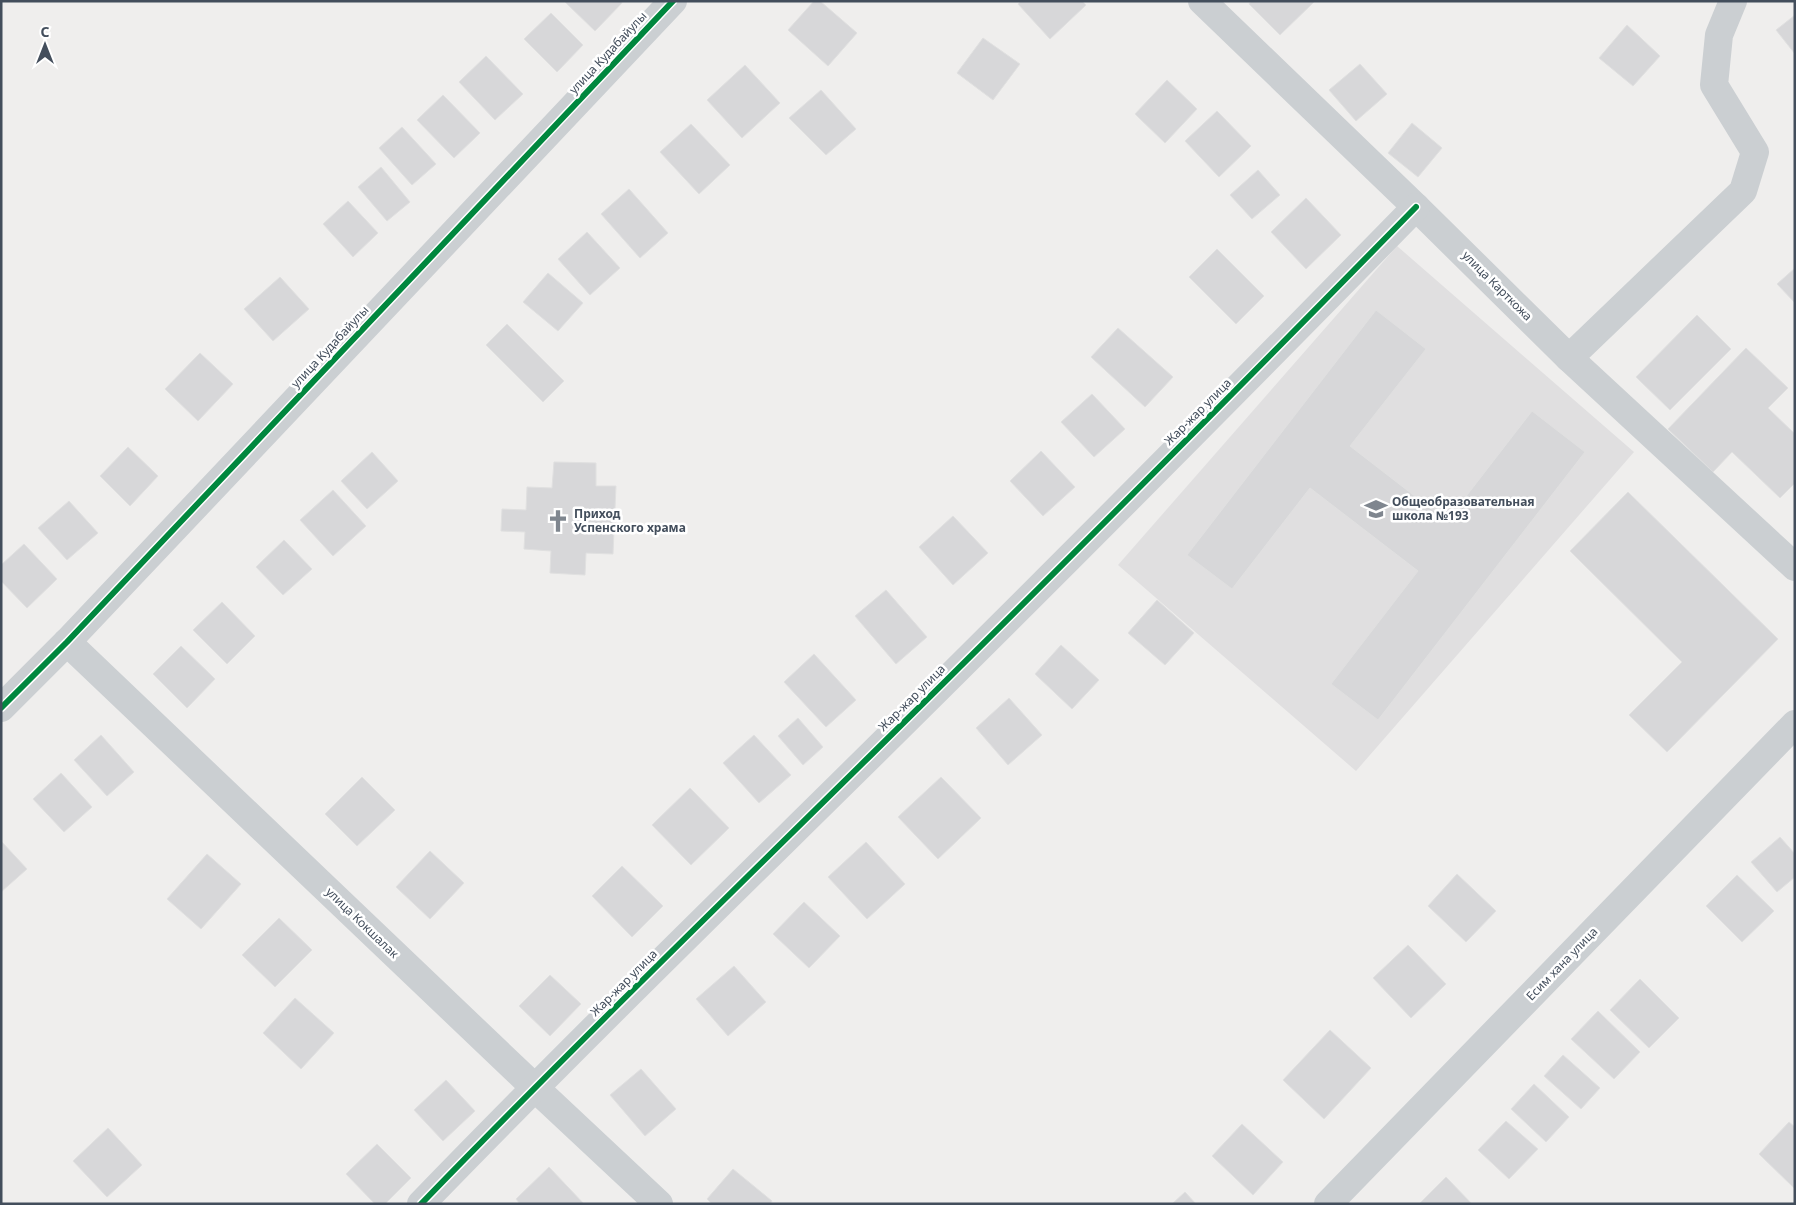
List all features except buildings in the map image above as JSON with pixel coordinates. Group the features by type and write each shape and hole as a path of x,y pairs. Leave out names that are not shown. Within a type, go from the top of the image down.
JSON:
{"street":[{"name":"улица Кудабайулы","path":"1,708 66,642 673,1"},
{"name":"улица Карткожа","path":"1202,1 1416,207 1569,358 1795,567"},
{"path":"1569,358 1743,191 1755,152 1714,85 1719,35 1733,1"},
{"name":"Жар-жар улица","path":"421,1204 534,1087 866,759 1310,316 1416,207"},
{"name":"улица Кокшалак","path":"66,642 659,1204"},
{"name":"Есим хана улица","path":"1328,1204 1795,724"}],"shaded area":[{"name":"Общеобразовательная школа №193","path":"1397,246 1634,452 1356,771 1118,565"}],"cycle path":[{"path":"1,708 67,642 673,1"},
{"path":"421,1204 589,1034 1077,550 1416,207"}],"place":[{"name":"Общеобразовательная школа №193","path":"1376,509"},
{"name":"Приход Успенского храма","path":"558,521"}]}
